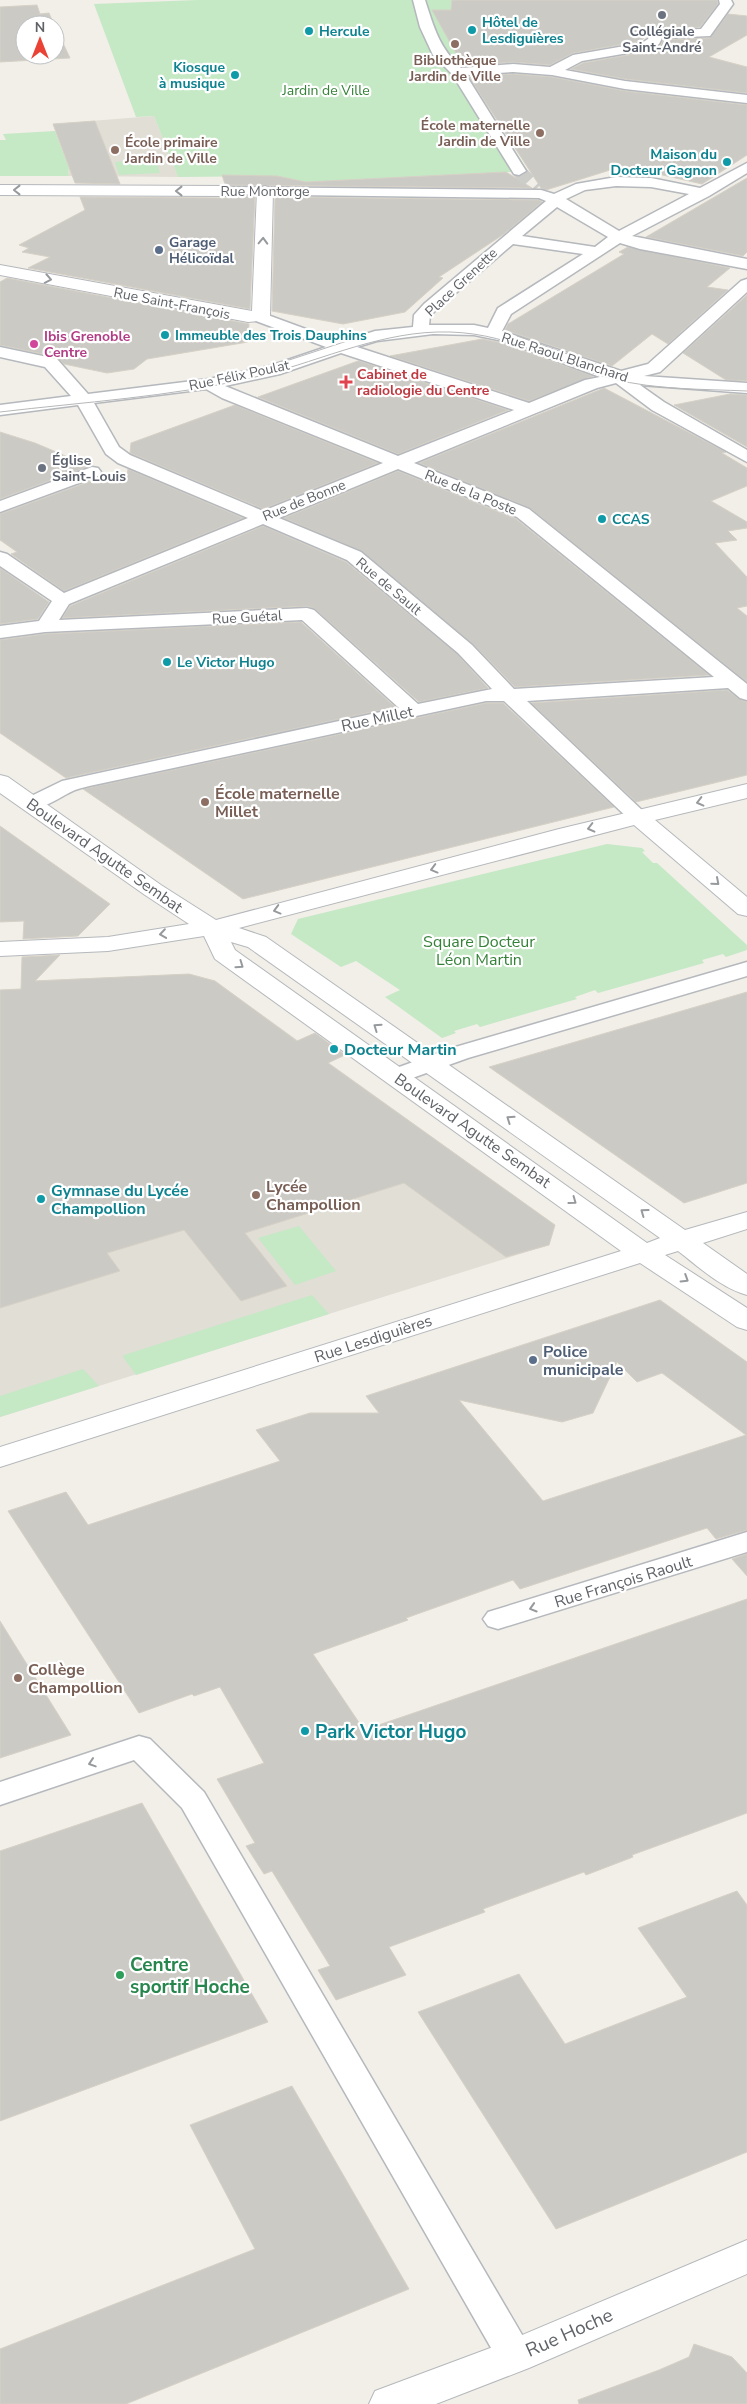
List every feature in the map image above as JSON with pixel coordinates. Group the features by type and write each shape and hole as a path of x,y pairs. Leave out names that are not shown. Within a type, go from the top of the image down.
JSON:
{"street":[{"path":"419,0 427,27 440,56 457,72 519,171"},
{"path":"552,71 578,58 646,46 654,41 658,34 705,33 726,2"},
{"path":"465,71 513,68 552,71 625,85 747,99"},
{"path":"494,334 504,310 618,238 710,190 747,167"},
{"name":"Place Grenette","path":"421,329 422,315 430,307 555,199 582,184 628,180 710,190"},
{"name":"Rue Montorge","path":"0,190 530,194 555,199"},
{"path":"259,317 262,314 265,191"},
{"path":"555,199 618,238 640,244 747,264"},
{"path":"618,238 626,252 747,274"},
{"name":"Place Grenette","path":"508,239 598,252"},
{"name":"Rue Saint-François","path":"0,270 259,317 340,347 529,409"},
{"name":"Rue de Bonne","path":"62,600 591,384 654,368 747,284"},
{"name":"Rue Félix Poulat","path":"0,410 209,384 274,370 375,336 421,329 474,330"},
{"name":"Rue Raoul Blanchard","path":"474,330 542,348 619,377 657,383 747,388"},
{"name":"Rue de Sault","path":"0,352 51,362 82,399 112,450 124,459 354,556 465,649 509,695 638,816"},
{"path":"619,377 658,406 747,457"},
{"name":"Rue de la Poste","path":"209,384 228,394 523,513 747,694"},
{"path":"0,507 92,472"},
{"path":"0,558 62,600 44,626 0,632"},
{"name":"Rue Guétal","path":"44,626 307,614 413,710"},
{"name":"Rue Millet","path":"30,804 69,785 92,779 486,695 732,682"},
{"name":"Boulevard Agutte Sembat","path":"0,782 212,928 257,942 683,1241 724,1272 747,1286"},
{"path":"0,948 108,944 212,928 638,816 747,791"},
{"path":"638,816 747,909"},
{"name":"Boulevard Agutte Sembat","path":"212,928 224,954 643,1253 747,1321"},
{"path":"396,1076 430,1064 747,969"},
{"name":"Rue Lesdiguières","path":"0,1457 747,1220"},
{"name":"Rue François Raoult","path":"498,1619 747,1542"},
{"path":"0,1794 139,1748 193,1800 515,2356"},
{"name":"Rue Hoche","path":"388,2404 515,2356 747,2256"}],"shaded area":[{"name":"École primaire Jardin de Ville","path":"154,116 178,177 68,176 69,168 53,124"},
{"name":"Lycée Champollion","path":"189,974 215,981 555,1225 549,1245 0,1417 0,990 21,989 21,981"}],"green space":[{"name":"Jardin de Ville","path":"198,0 472,0 456,10 437,10 444,31 465,71 528,171 306,182 277,176 178,177 154,116 136,117 94,4"},
{"path":"55,131 69,168 68,176 0,176 0,140 6,140 3,134"},
{"path":"156,159 160,173 119,175 115,162"},
{"name":"Square Docteur Léon Martin","path":"607,844 642,848 645,851 642,852 653,863 657,863 747,945 747,950 726,957 723,954 702,960 704,963 598,993 595,990 575,997 577,999 480,1027 477,1024 454,1031 456,1033 442,1038 385,997 400,990 356,961 341,967 291,934 298,919"},
{"path":"299,1226 336,1271 295,1285 258,1238"},
{"path":"312,1295 329,1314 136,1375 123,1357 124,1355"},
{"path":"83,1369 99,1386 0,1417 0,1396"}],"building":[{"path":"452,0 717,0 718,4 700,27 652,29 641,41 573,53 550,65 513,62 463,66 432,10 451,10"},
{"path":"37,5 40,14 49,13 50,15 15,15 15,61 0,62 0,7"},
{"path":"728,14 747,16 747,35 709,57 747,67 747,93 625,79 571,69 583,63 651,51 660,46 663,40 710,38"},
{"path":"65,47 70,58 65,58"},
{"path":"513,74 552,77 625,91 747,105 747,155 702,184 623,166 546,190 541,188 469,77"},
{"path":"95,121 120,184 75,183 53,124"},
{"path":"506,172 532,188 231,185 225,184 222,175 277,176 306,182"},
{"path":"747,178 747,252 743,256 646,237"},
{"path":"234,196 255,196 250,309 28,268 50,257 22,252 29,248 19,245 85,210 80,197 228,198"},
{"path":"275,197 539,200 542,202 504,234 439,277 443,278 405,312 343,324 272,311"},
{"path":"628,247 730,268 707,287 728,290 668,344 652,334 612,366 505,330 508,324 624,254 619,252"},
{"path":"7,278 249,324 248,342 147,359 134,369 107,373 64,364 57,357 0,345 0,282"},
{"path":"747,295 747,381 726,380 683,353"},
{"path":"482,339 502,343 593,376 529,401 390,356"},
{"path":"358,361 508,410 398,454 258,397"},
{"path":"604,388 726,452 722,453 747,468 747,486 711,501 747,522 747,528 728,531 737,540 715,543 747,577 747,606 737,608 747,616 747,682 530,508 419,463"},
{"path":"730,394 747,395 747,447 674,405"},
{"path":"235,405 378,463 263,509 130,453 131,443"},
{"name":"Église Saint-Louis","path":"0,432 35,443 89,466 0,499"},
{"path":"128,469 243,518 64,591 11,554 17,552 0,540 0,514 99,478 103,472 126,481"},
{"path":"398,471 516,519 709,675 515,687 473,644 362,551 284,518"},
{"path":"263,526 346,562 457,654 488,688 419,702 315,609 308,606 62,618 70,606"},
{"path":"0,568 49,602 38,619 0,624"},
{"path":"301,622 395,707 66,778 0,733 0,640 45,634"},
{"path":"727,690 739,699 747,702 747,775 636,802 531,703"},
{"path":"486,703 503,703 614,807 243,899 83,789"},
{"path":"0,826 110,904 78,936 23,939 24,921 0,922"},
{"name":"Lycée Champollion","path":"60,955 35,981 189,974 215,981 297,1041 315,1033 345,1055 328,1063 555,1225 549,1245 506,1257 404,1183 245,1233 287,1286 241,1301 184,1230 107,1253 120,1271 0,1308 0,990 21,989 22,957"},
{"path":"747,992 747,1183 684,1203 489,1067"},
{"path":"660,1300 747,1362 747,1530 716,1539 707,1528 520,1589 513,1580 313,1654 364,1730 747,1599 747,1813 632,1855 633,1857 586,1875 584,1872 483,1909 485,1912 389,1947 406,1975 336,2000 318,1970 330,1966 272,1871 264,1874 246,1846 255,1843 217,1779 264,1763 220,1687 194,1696 192,1694 139,1713 8,1511 66,1492 88,1525 280,1461 256,1430 310,1413 379,1413 366,1396","holes":["617,1362 637,1382 662,1373 746,1435 543,1501 459,1400 562,1422 593,1413"]},
{"path":"747,1554 747,1576 732,1559"},
{"name":"Collège Champollion","path":"0,1621 71,1735 0,1758"},
{"name":"Centre sportif Hoche","path":"142,1803 268,2022 0,2121 0,1851"},
{"path":"737,1891 747,1905 747,2152 556,2229 418,2012 519,1974 565,2044 687,1997 638,1928"},
{"path":"292,2086 409,2289 126,2404 0,2404 0,2349 255,2249 190,2125"},
{"path":"694,2344 732,2357 747,2373 747,2404 579,2404 578,2400 689,2357"}],"tunnel":[{"path":"519,171 536,189"}],"tram line":[{"path":"0,412 220,385 274,372 343,350 389,338 437,332 485,336 528,348 590,372 630,383 680,388 747,391"},
{"path":"517,336 618,372"},
{"path":"268,367 347,341"}],"place":[{"name":"Collégiale Saint-André","path":"662,15"},
{"name":"Hôtel de Lesdiguières","path":"472,30"},
{"name":"Hercule","path":"309,31"},
{"name":"Bibliothèque Jardin de Ville","path":"455,44"},
{"name":"Kiosque à musique","path":"235,75"},
{"name":"École maternelle Jardin de Ville","path":"540,133"},
{"name":"École primaire Jardin de Ville","path":"115,150"},
{"name":"Maison du Docteur Gagnon","path":"727,162"},
{"name":"Garage Hélicoïdal","path":"159,250"},
{"name":"Immeuble des Trois Dauphins","path":"165,335"},
{"name":"Ibis Grenoble Centre","path":"34,344"},
{"name":"Cabinet de radiologie du Centre","path":"346,382"},
{"name":"Église Saint-Louis","path":"42,468"},
{"name":"CCAS","path":"602,519"},
{"name":"Le Victor Hugo","path":"167,662"},
{"name":"École maternelle Millet","path":"205,802"},
{"name":"Docteur Martin","path":"334,1049"},
{"name":"Lycée Champollion","path":"256,1195"},
{"name":"Gymnase du Lycée Champollion","path":"41,1199"},
{"name":"Police municipale","path":"533,1360"},
{"name":"Collège Champollion","path":"18,1678"},
{"name":"Park Victor Hugo","path":"305,1731"},
{"name":"Centre sportif Hoche","path":"120,1975"}]}
